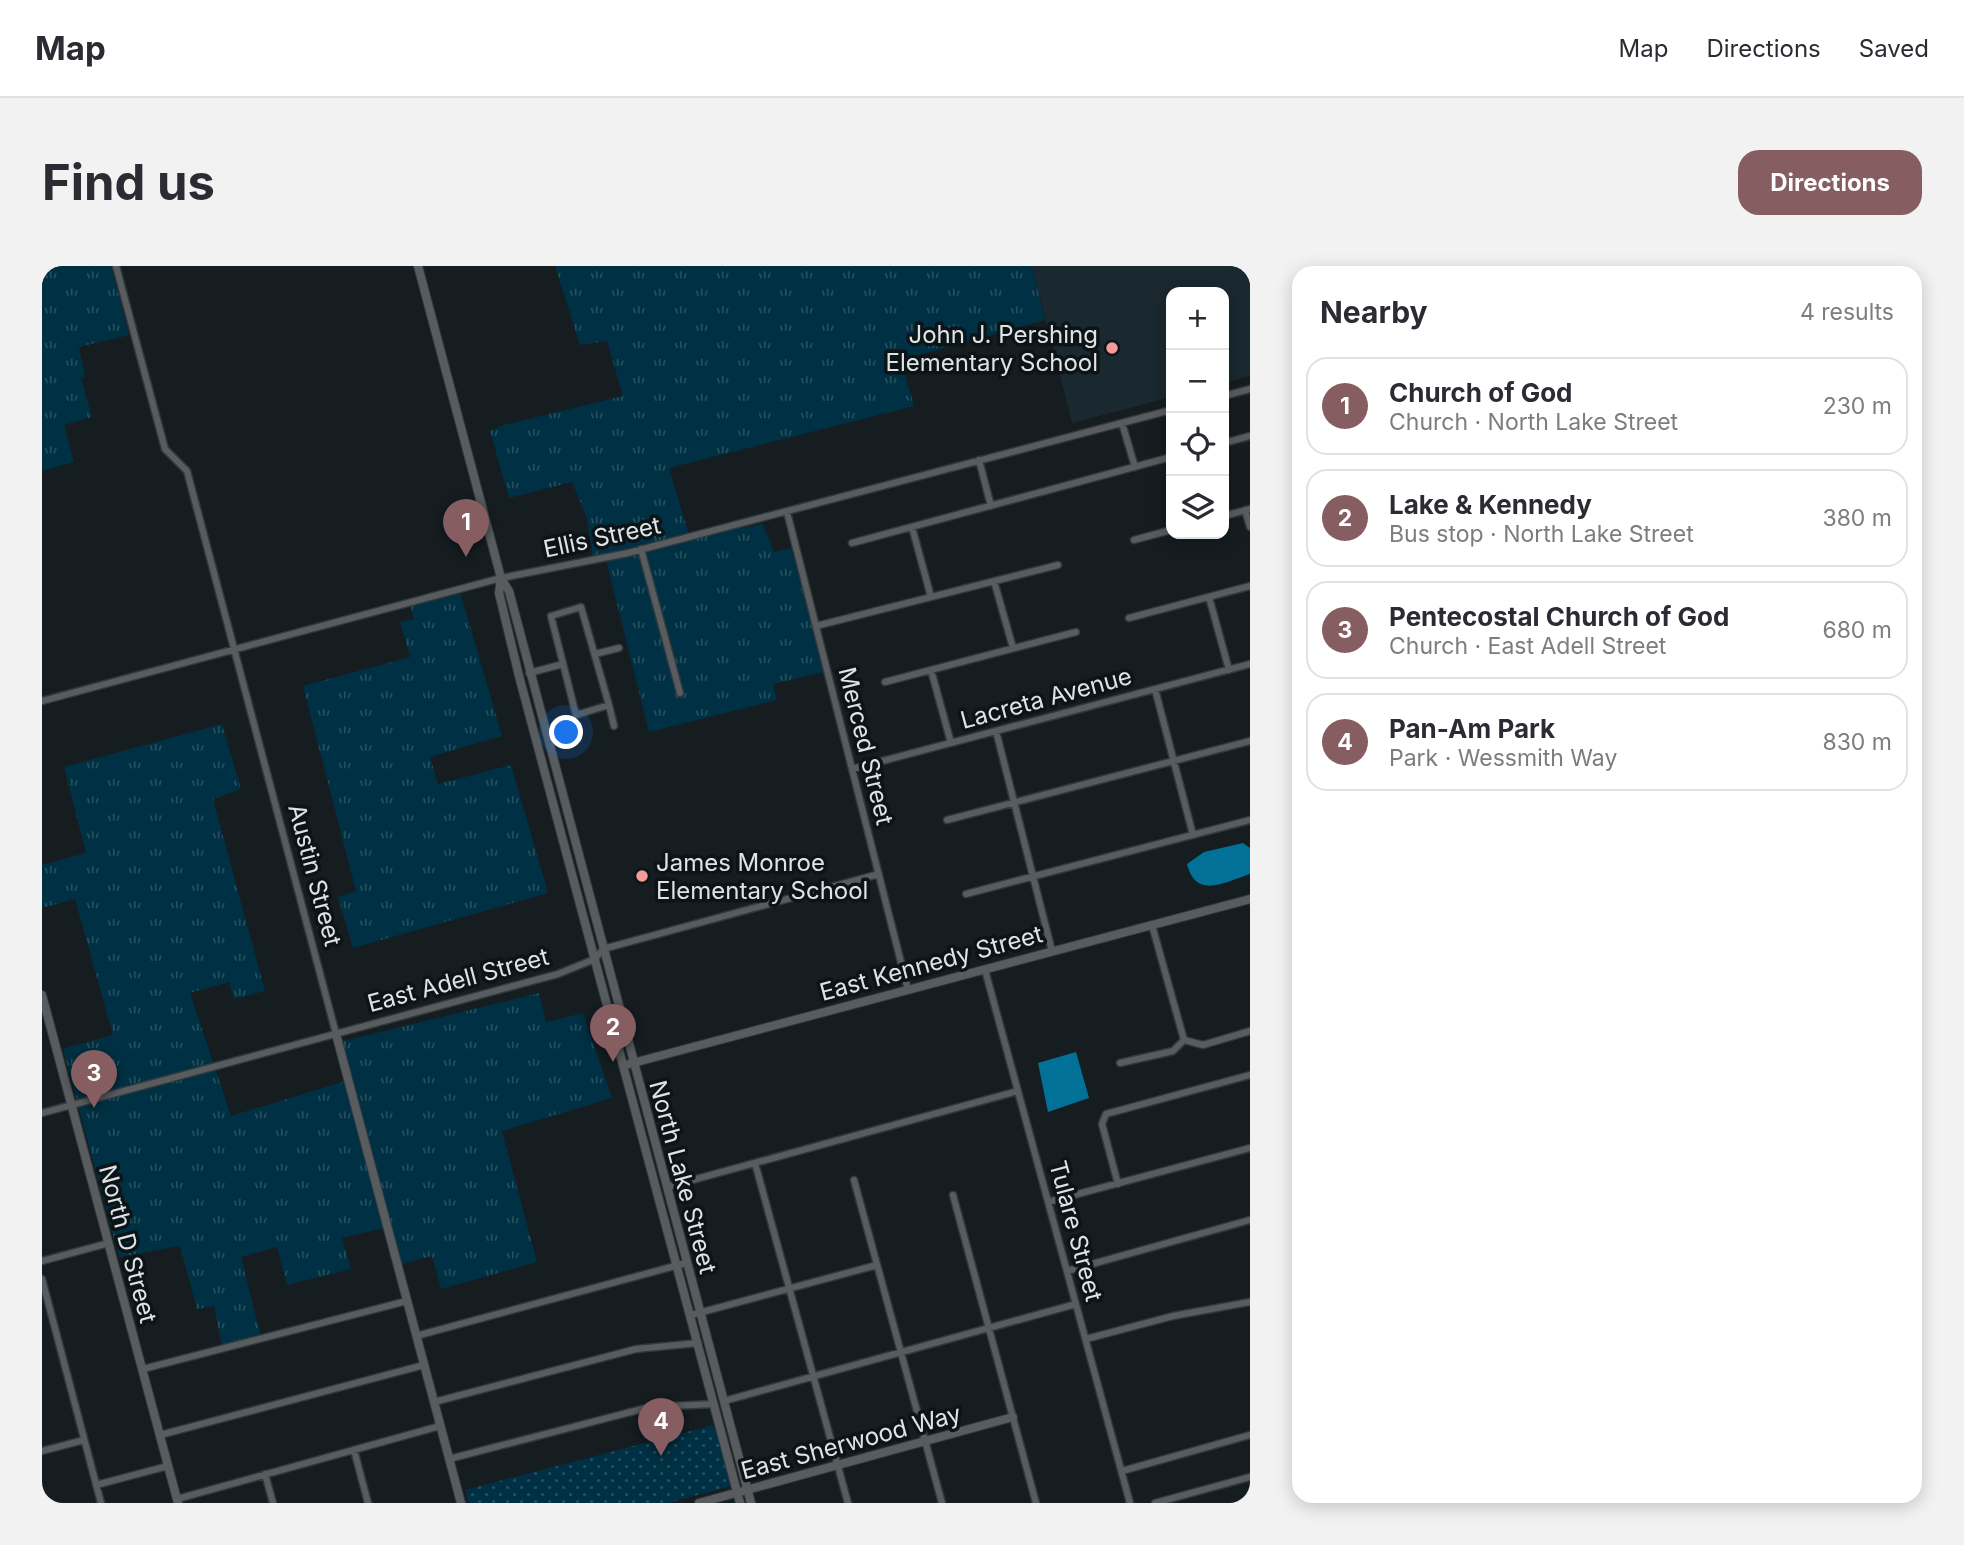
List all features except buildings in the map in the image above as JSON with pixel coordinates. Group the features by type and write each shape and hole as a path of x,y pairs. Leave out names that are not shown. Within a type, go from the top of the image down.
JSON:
{"street":[{"name":"Austin Street","path":"116,266 165,449 187,471 461,1503"},
{"name":"North Lake Street","path":"418,266 501,578 509,591 632,1063 751,1503"},
{"path":"1229,395 1250,390"},
{"name":"Ellis Street","path":"42,701 501,578 641,550 1166,411"},
{"path":"1122,423 1135,467"},
{"path":"1229,442 1250,436"},
{"path":"852,543 1166,458"},
{"path":"979,460 991,506"},
{"path":"1229,515 1248,509 1250,527"},
{"name":"Merced Street","path":"787,512 908,990"},
{"path":"912,527 931,597"},
{"path":"1134,540 1166,531"},
{"path":"641,550 680,692"},
{"path":"816,626 1058,565"},
{"name":"North Lake Street","path":"501,578 499,593 519,676 740,1503"},
{"path":"994,581 1013,648"},
{"path":"1129,618 1250,586"},
{"path":"1209,597 1229,670"},
{"path":"609,705 576,715 551,615 581,607 609,705 614,726"},
{"path":"885,682 1076,632"},
{"path":"594,654 619,648"},
{"path":"519,676 563,664"},
{"name":"Lacreta Avenue","path":"852,769 1250,664"},
{"path":"931,670 951,743"},
{"path":"1155,690 1193,835"},
{"path":"996,731 1052,951"},
{"path":"947,820 1250,741"},
{"path":"966,894 1250,820"},
{"path":"570,867 577,854"},
{"path":"595,960 603,949 878,874"},
{"name":"East Kennedy Street","path":"622,1065 1250,899"},
{"path":"1152,925 1184,1040"},
{"name":"East Adell Street","path":"42,1113 558,974 595,960"},
{"name":"Tulare Street","path":"985,970 1130,1503"},
{"name":"North D Street","path":"42,995 178,1501"},
{"path":"1184,1040 1203,1045 1250,1031"},
{"path":"1120,1063 1173,1051 1184,1040"},
{"path":"1118,1184 1102,1118 1107,1114 1250,1075"},
{"path":"667,1187 1018,1091"},
{"path":"1048,1202 1250,1148"},
{"path":"755,1163 848,1503"},
{"path":"854,1180 942,1503"},
{"path":"953,1195 1036,1503"},
{"path":"1067,1270 1250,1220"},
{"path":"42,1261 109,1243"},
{"path":"416,1336 686,1263"},
{"path":"691,1315 877,1265"},
{"path":"42,1279 101,1503"},
{"path":"143,1369 407,1301"},
{"path":"1086,1339 1173,1316 1250,1302"},
{"path":"724,1401 1076,1304"},
{"path":"434,1402 636,1349 698,1343"},
{"path":"160,1434 424,1365"},
{"path":"449,1459 650,1407 714,1404"},
{"name":"East Sherwood Way","path":"699,1503 1013,1417"},
{"path":"178,1501 440,1426"},
{"path":"1122,1471 1250,1435"},
{"path":"42,1451 84,1440"},
{"path":"354,1450 368,1503"},
{"path":"96,1485 168,1466"},
{"path":"265,1474 273,1503"},
{"path":"1155,1503 1250,1478"}],"shaded area":[{"name":"John J. Pershing Elementary School","path":"1032,266 1250,266 1250,376 1229,382 1229,287 1166,287 1166,398 1072,423"}],"green space":[{"path":"42,266 111,266 129,335 79,347 85,377 81,378 92,417 64,425 74,462 42,471"},
{"path":"555,266 1032,266 1045,320 901,360 914,406 669,468 690,538 763,524 774,552 791,548 824,672 773,684 777,700 649,732 606,560 594,563 587,518 572,482 509,498 490,431 504,425 623,396 607,341 580,345"},
{"path":"459,588 502,736 430,757 438,784 511,765 548,893 353,948 338,897 356,891 303,686 410,657 400,622 414,619 410,604"},
{"path":"222,724 241,789 213,799 265,991 234,999 229,982 190,993 231,1116 349,1080 340,1042 539,993 546,1022 583,1013 612,1098 502,1131 537,1262 441,1289 432,1256 394,1266 384,1228 342,1238 351,1269 287,1285 277,1247 241,1257 262,1341 223,1351 214,1306 197,1309 180,1246 119,1257 63,1049 113,1035 75,899 42,908 42,865 86,853 64,767"},
{"path":"714,1425 731,1486 668,1503 469,1503 465,1490"}],"water":[{"path":"1243,843 1250,848 1250,874 1212,886 1197,882 1191,875 1187,864 1204,852"},
{"path":"1076,1052 1089,1098 1048,1112 1038,1063"}],"place":[{"name":"John J. Pershing Elementary School","path":"1112,348"},
{"name":"Church of God","path":"466,557"},
{"name":"James Monroe Elementary School","path":"642,876"},
{"name":"Lake & Kennedy","path":"613,1062"},
{"name":"Pentecostal Church of God","path":"94,1108"},
{"name":"Pan-Am Park","path":"661,1456"}]}
